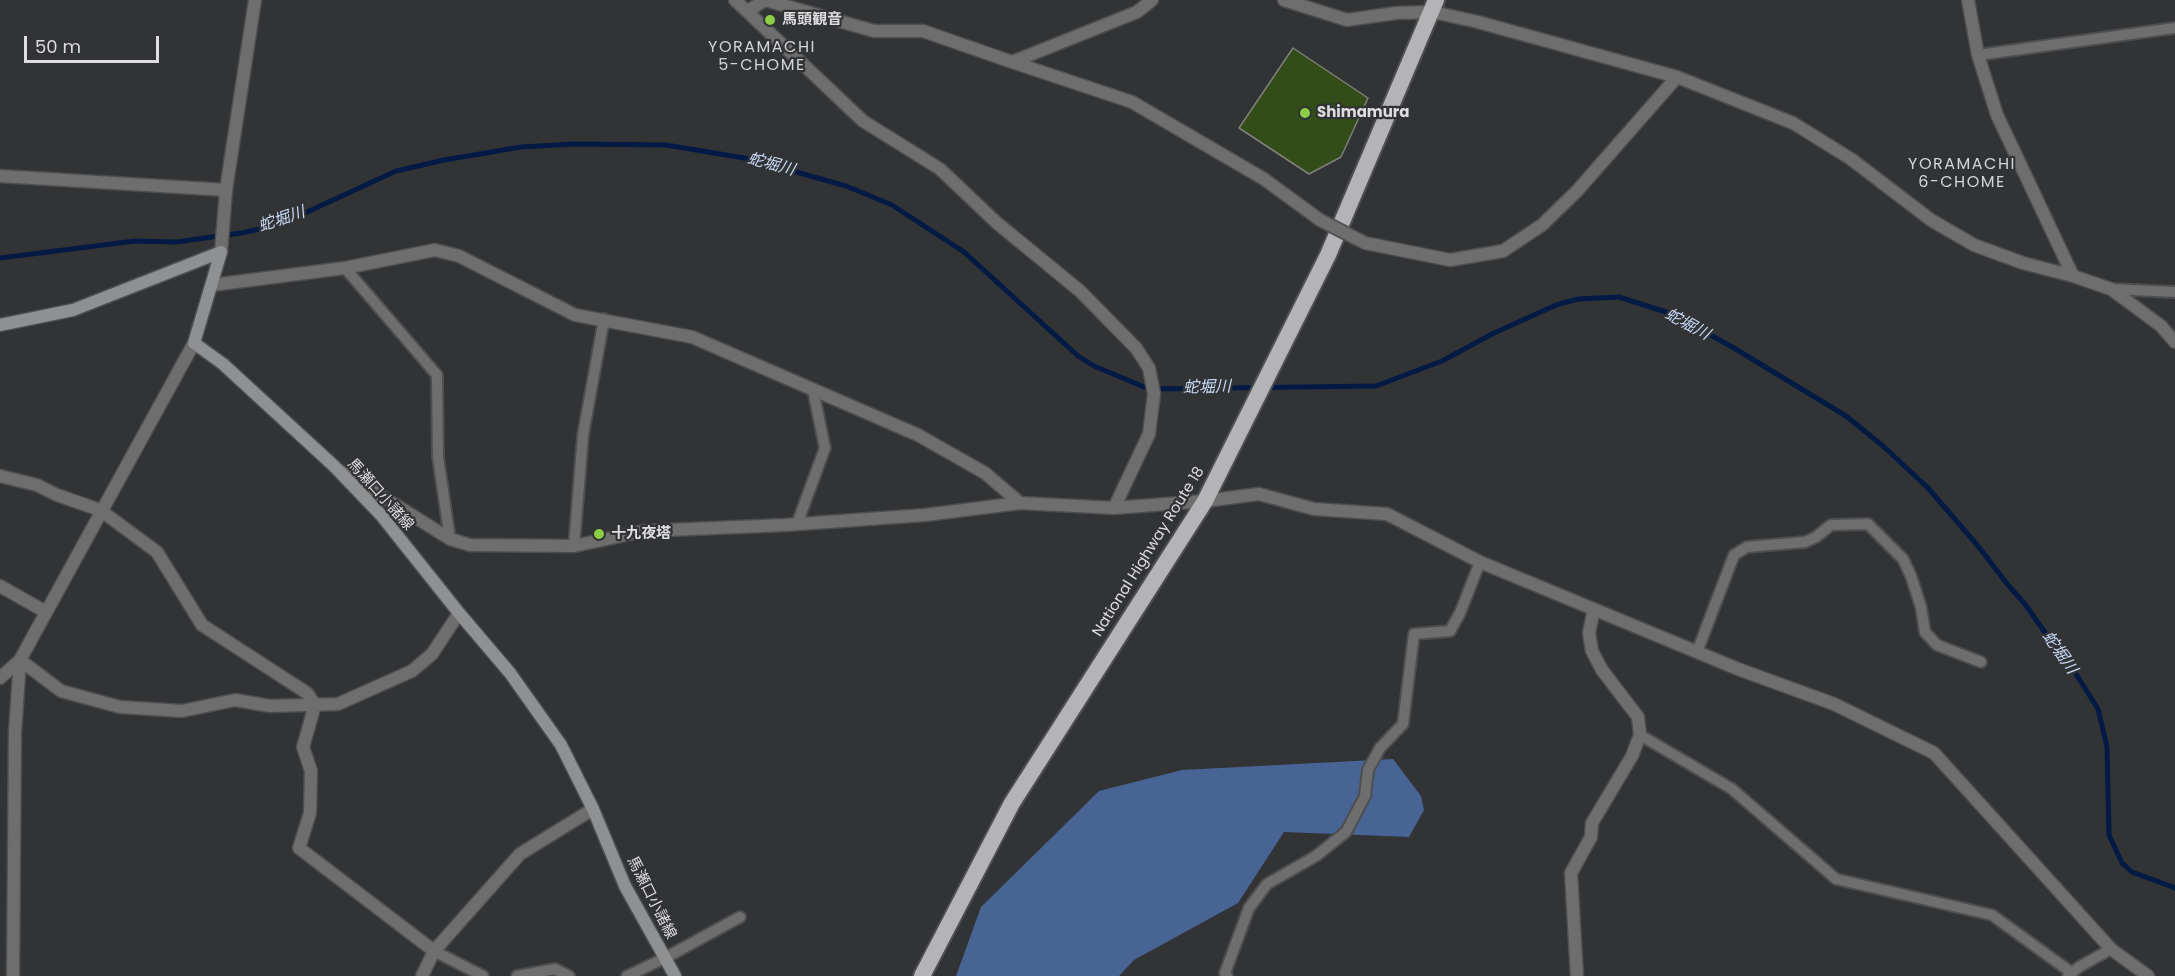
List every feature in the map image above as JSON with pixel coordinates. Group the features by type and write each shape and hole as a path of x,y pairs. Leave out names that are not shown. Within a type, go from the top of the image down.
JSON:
{"highway":[{"name":"National Highway Route 18","path":"922,976 1012,803 1205,501 1328,255 1434,6"}],"main road":[{"path":"194,343 220,252"},
{"path":"0,325 73,310 220,252"},
{"name":"馬瀬口小諸線","path":"194,343 223,364 334,466 381,515 510,673 561,745 593,809 625,886 675,976"}],"street":[{"path":"220,252 226,190 255,0"},
{"path":"735,0 863,121 940,169 997,223 1080,291 1136,348 1149,368 1154,394 1149,434 1114,508"},
{"path":"748,12 765,0 874,31 923,31 1132,102 1264,179 1320,220 1365,243 1450,260 1503,251 1542,225 1577,191 1677,77"},
{"path":"1012,62 1137,12 1152,0"},
{"path":"1284,0 1347,20 1434,6 1478,22 1677,77 1793,123 1851,159 1931,220 1974,245 2023,263 2111,289 2161,326 2175,342"},
{"path":"1968,0 1978,55 1997,115 2073,276"},
{"path":"0,176 226,190"},
{"path":"212,285 345,268 435,250 459,256 575,315 692,336 918,435 985,473 1020,502"},
{"path":"0,678 20,660 100,510 194,343"},
{"path":"334,466 450,539 470,545 574,546 644,531 925,515 1020,502 1114,508 1259,494 1314,509 1388,514 1479,562 1738,669 1834,704 1934,753 2111,949 2148,976"},
{"path":"0,476 37,485 100,510 157,552 202,625 307,693 315,705 303,747 310,771 310,813 299,848 434,951"},
{"path":"0,586 46,612"},
{"path":"1577,976 1571,873 1591,837 1592,823 1632,756 1640,735 1638,717 1602,670 1592,651 1589,633 1594,609"},
{"path":"20,660 61,691 120,707 182,711 235,700 270,706 338,704 412,671 432,654 459,613"},
{"path":"13,976 15,732 20,660"},
{"path":"422,976 434,951 520,854 593,809"}],"lane":[{"path":"1978,55 2175,28"},
{"path":"345,268 437,375 438,457 450,539"},
{"path":"2111,289 2175,292"},
{"path":"574,546 583,435 604,319"},
{"path":"797,524 825,448 813,390"},
{"path":"1697,652 1734,555 1747,547 1805,542 1832,525 1868,524 1903,559 1915,586 1925,632 1937,645 1981,662"},
{"path":"1227,976 1225,973 1249,908 1267,884 1317,856 1346,832 1365,796 1368,770 1380,748 1403,724 1414,634 1450,632 1460,613 1479,562"},
{"path":"1640,735 1732,789 1836,879 1992,915 2070,975 2111,949"},
{"path":"627,976 740,917"},
{"path":"434,951 483,976"},
{"path":"517,976 555,969 569,976"}],"shaded area":[{"path":"1393,759 1421,796 1424,810 1409,837 1284,832 1238,903 1134,960 1119,976 956,976 981,907 1099,791 1182,770"}],"building":[{"name":"Shimamura","path":"1293,48 1368,98 1341,157 1309,174 1239,128"}],"waterway":[{"name":"蛇堀川","path":"0,258 135,241 176,242 279,225 396,171 444,160 521,147 575,144 666,145 750,159 846,186 892,205 964,252 1078,356 1094,366 1149,389 1376,386 1442,361 1492,334 1556,305 1578,299 1619,297 1672,314 1734,348 1846,416 1883,446 1928,488 2025,604 2071,666 2098,709 2107,747 2109,835 2122,863 2132,872 2175,888"}],"place":[{"name":"馬頭観音","path":"770,20"},
{"name":"Shimamura","path":"1305,113"},
{"name":"十九夜塔","path":"599,534"}],"district":[{"name":"YORAMACHI 5-CHOME","path":"762,57"},
{"name":"YORAMACHI 6-CHOME","path":"1962,174"}]}
